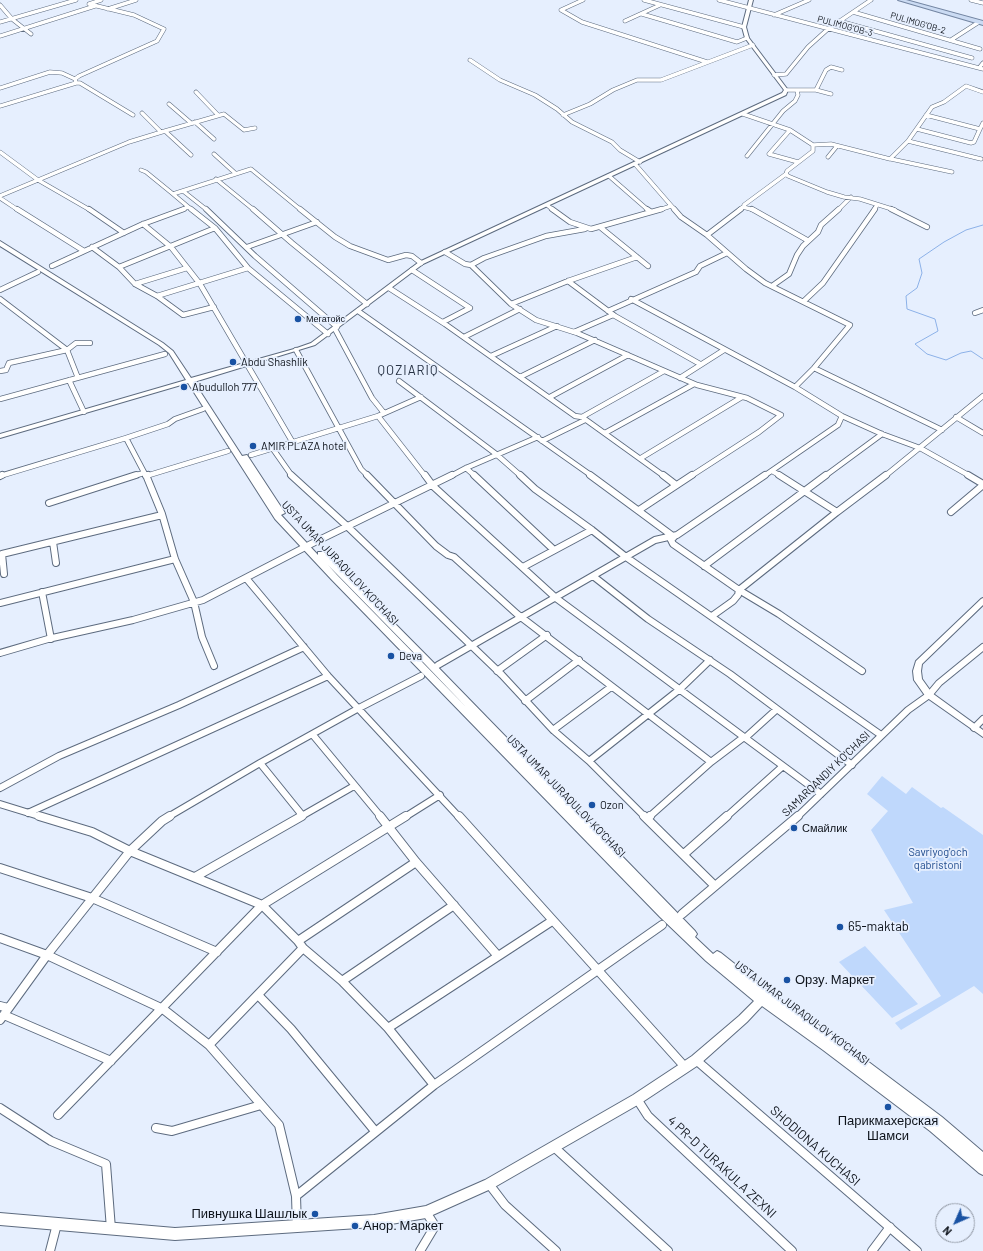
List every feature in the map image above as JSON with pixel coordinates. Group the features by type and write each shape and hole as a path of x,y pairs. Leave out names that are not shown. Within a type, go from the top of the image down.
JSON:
{"main road":[{"path":"0,436 313,344 421,263 784,94 786,90 747,38 744,27 751,0"},
{"path":"900,0 981,22"},
{"path":"0,239 166,342 178,352 193,380"},
{"path":"0,243 161,344 171,352 193,380"},
{"name":"USTA UMAR JURAQULOV KO'CHASI","path":"193,380 274,511 309,545 334,577 663,914 710,958 934,1127 983,1169"},
{"path":"0,1219 175,1234 374,1221 426,1212 489,1184 637,1099 696,1060 743,1019 764,998"},
{"name":"USTA UMAR JURAQULOV KO'CHASI","path":"764,998 826,1036 938,1121 983,1159"}],"street":[{"path":"0,22 76,0 107,10 134,15 164,29 156,42 76,81 0,106"},
{"path":"89,4 101,0"},
{"path":"107,10 136,0"},
{"path":"583,0 561,10 582,22 707,62"},
{"path":"644,0 744,27"},
{"name":"PULIMOG’OB-3","path":"719,0 828,30 981,69"},
{"path":"774,15 809,0"},
{"path":"774,75 786,74 808,47 839,21 871,0"},
{"path":"971,0 983,3"},
{"path":"0,5 12,19 31,34"},
{"path":"625,21 660,5"},
{"path":"0,36 95,6"},
{"name":"PULIMOG’OB-2","path":"853,12 980,49"},
{"path":"642,14 736,42 747,38"},
{"path":"839,21 972,58"},
{"path":"951,40 981,22"},
{"path":"563,115 590,104 613,90 637,80 661,80 752,45"},
{"path":"470,60 500,80 535,95 572,122 612,142 637,163 681,217 707,235 753,275 772,286 845,320 850,325 814,368 795,387"},
{"path":"981,69 983,63"},
{"path":"816,90 826,70 831,67 842,70"},
{"path":"0,88 50,72 62,73 96,94 112,101 133,115"},
{"path":"891,159 908,142 932,107 944,102 966,86 983,92"},
{"path":"786,90 816,90 831,94"},
{"path":"747,156 774,125 783,112 795,101 798,95 797,90"},
{"path":"196,92 218,115"},
{"path":"169,104 191,123"},
{"path":"142,113 191,155"},
{"path":"0,197 129,142 218,115 226,114 244,130 254,128"},
{"path":"743,114 790,130 813,145 825,144 838,146 888,159 952,172"},
{"path":"926,115 980,129"},
{"path":"196,122 214,139"},
{"path":"917,129 971,143 974,142 983,123"},
{"path":"790,130 770,154 798,162"},
{"path":"908,142 980,158"},
{"path":"707,235 786,174 798,162 813,151 813,145"},
{"path":"828,157 838,146"},
{"path":"0,152 38,180 86,206 124,233"},
{"path":"214,154 235,174"},
{"path":"173,194 251,169 340,240 371,255 388,260 406,255 412,256 421,263"},
{"path":"141,170 146,172 215,228 248,268 328,334"},
{"path":"786,174 827,192 851,197 896,210 928,227"},
{"path":"609,176 650,211"},
{"path":"216,179 367,304"},
{"path":"183,191 214,215 255,256 336,328 372,398 384,413"},
{"path":"0,197 84,251"},
{"path":"772,286 789,274 794,267 797,254 803,246 851,197"},
{"path":"547,205 570,222 586,229"},
{"path":"804,301 823,283 877,205"},
{"path":"471,265 484,258 546,236 600,227 671,206"},
{"path":"52,266 143,224 188,207"},
{"path":"744,207 758,211 807,240"},
{"path":"247,247 317,222"},
{"path":"143,224 171,247 199,282 293,443"},
{"path":"600,227 648,266"},
{"path":"119,267 215,228"},
{"path":"92,247 119,267 135,284 157,296 183,315 214,307"},
{"path":"445,252 465,264 471,265 511,304 536,320 595,340 628,356 694,384 742,397 779,413 781,416 737,447 639,510"},
{"path":"608,311 696,272 700,266 727,253"},
{"path":"242,261 255,256"},
{"path":"511,304 568,281 637,257"},
{"path":"135,284 187,268"},
{"path":"157,296 248,268"},
{"path":"412,270 470,308 443,322"},
{"path":"0,290 38,272"},
{"path":"568,281 613,315 700,364"},
{"path":"389,288 443,322 575,416 583,418 605,433 676,485"},
{"path":"0,298 67,350 78,378"},
{"path":"631,300 795,387 842,416 882,434 920,448 983,484 951,512"},
{"path":"464,337 520,309"},
{"path":"976,313 983,310"},
{"path":"358,311 540,439 674,537"},
{"path":"574,332 613,315"},
{"path":"491,356 557,326"},
{"path":"520,377 595,340"},
{"path":"0,372 6,370 6,365 9,363 67,350 76,343 90,343"},
{"path":"296,350 361,469 436,546 448,555 454,557 521,616 579,660 611,687 711,762"},
{"path":"680,378 724,350"},
{"path":"0,400 166,354"},
{"path":"550,397 628,356"},
{"path":"814,368 942,430"},
{"path":"0,653 51,639 133,620 203,600 309,545 433,486 466,468 496,454 540,439 583,418 664,372"},
{"path":"69,380 84,412"},
{"path":"399,381 496,454 535,489 592,530 626,557 881,734"},
{"path":"605,433 694,384"},
{"path":"712,616 733,601 738,595 739,590 920,448 983,396"},
{"path":"251,455 378,416 421,397"},
{"path":"641,458 742,397"},
{"path":"0,476 168,424 175,419 203,408"},
{"path":"378,416 433,486 556,598 821,794"},
{"path":"438,665 655,540 674,537 838,425 842,416"},
{"path":"956,417 983,433"},
{"path":"704,566 882,434"},
{"path":"126,438 145,475 162,515 175,559 194,602 202,637 214,666"},
{"path":"273,449 289,474 348,526 497,671 553,730 589,761 715,886"},
{"path":"49,503 228,451"},
{"path":"466,468 554,550"},
{"path":"772,471 837,512"},
{"path":"1,555 162,515"},
{"path":"523,567 592,530"},
{"path":"674,537 671,540 674,544 704,566 739,590 779,614 862,671"},
{"path":"53,542 56,563"},
{"path":"0,548 4,574"},
{"path":"0,603 175,559"},
{"path":"593,576 648,619 710,660 852,765"},
{"path":"246,578 328,676 440,795 685,1067"},
{"path":"42,592 51,639"},
{"path":"983,601 920,663 916,671 918,680 929,695 983,734"},
{"path":"497,671 547,635"},
{"path":"0,788 59,756 178,705 304,647"},
{"name":"SAMARQANDIY KO'CHASI","path":"682,914 793,821 852,765 881,734 908,710 929,695 940,683 982,650"},
{"path":"525,701 579,660"},
{"path":"589,761 680,689 710,660"},
{"path":"28,813 328,676"},
{"path":"4,1014 47,955 130,851 162,821 260,763 313,735 359,708 421,676"},
{"path":"553,730 611,687"},
{"path":"647,820 711,762 745,737 777,709"},
{"path":"974,728 983,719"},
{"path":"313,735 354,786 390,827 416,862 498,956"},
{"path":"260,763 302,815"},
{"path":"684,854 783,766"},
{"path":"195,877 354,786"},
{"path":"58,1115 163,1009 262,905 440,795"},
{"path":"0,804 92,832 130,851 262,905 298,941 303,948 342,981 388,1028 434,1085"},
{"path":"298,941 416,862"},
{"path":"0,868 92,898 216,952"},
{"path":"342,981 454,905"},
{"path":"388,1028 457,985 552,921"},
{"path":"296,1196 434,1085 662,925"},
{"path":"0,938 47,955 163,1009 209,1045 279,1126 296,1196 296,1227"},
{"path":"209,1045 303,948"},
{"path":"258,995 291,1029 375,1131"},
{"path":"0,1006 4,1014 111,1061"},
{"name":"SHODIONA KUCHASI","path":"696,1060 917,1251"},
{"name":"4 PR-D TURAKULA ZEXNI","path":"637,1099 648,1116 792,1251"},
{"path":"156,1128 172,1131 261,1105"},
{"path":"0,1108 51,1141 106,1164 111,1229"},
{"path":"554,1148 668,1251"},
{"path":"489,1184 505,1205 556,1251"},
{"path":"420,1251 435,1226 426,1212"},
{"path":"50,1251 57,1224"},
{"path":"872,1251 890,1227"}],"green space":[{"name":"Savriyog'och qabristoni","path":"882,776 906,794 912,787 983,835 983,994 974,986 901,1030 895,1023 941,996 884,910 913,903 871,830 888,811 867,794"},
{"path":"865,946 918,1004 892,1018 839,962"}],"waterway":[{"path":"983,225 966,230 944,242 919,259 922,273 917,288 906,296 907,309 935,319 938,331 915,344 927,354 946,360 961,353 971,351 983,359"}],"place":[{"name":"Мегатойс","path":"298,319"},
{"name":"Abdu Shashlik","path":"233,362"},
{"name":"Abudulloh 777","path":"184,387"},
{"name":"AMIR PLAZA hotel","path":"253,446"},
{"name":"Deva","path":"391,656"},
{"name":"Ozon","path":"592,805"},
{"name":"Смайлик","path":"794,828"},
{"name":"65-maktab","path":"840,927"},
{"name":"Орзу. Маркет","path":"787,980"},
{"name":"Парикмахерская Шамси","path":"888,1107"},
{"name":"Пивнушка Шашлык","path":"315,1214"},
{"name":"Анор. Маркет","path":"355,1226"}],"district":[{"name":"QOZIARIQ","path":"408,371"}]}
